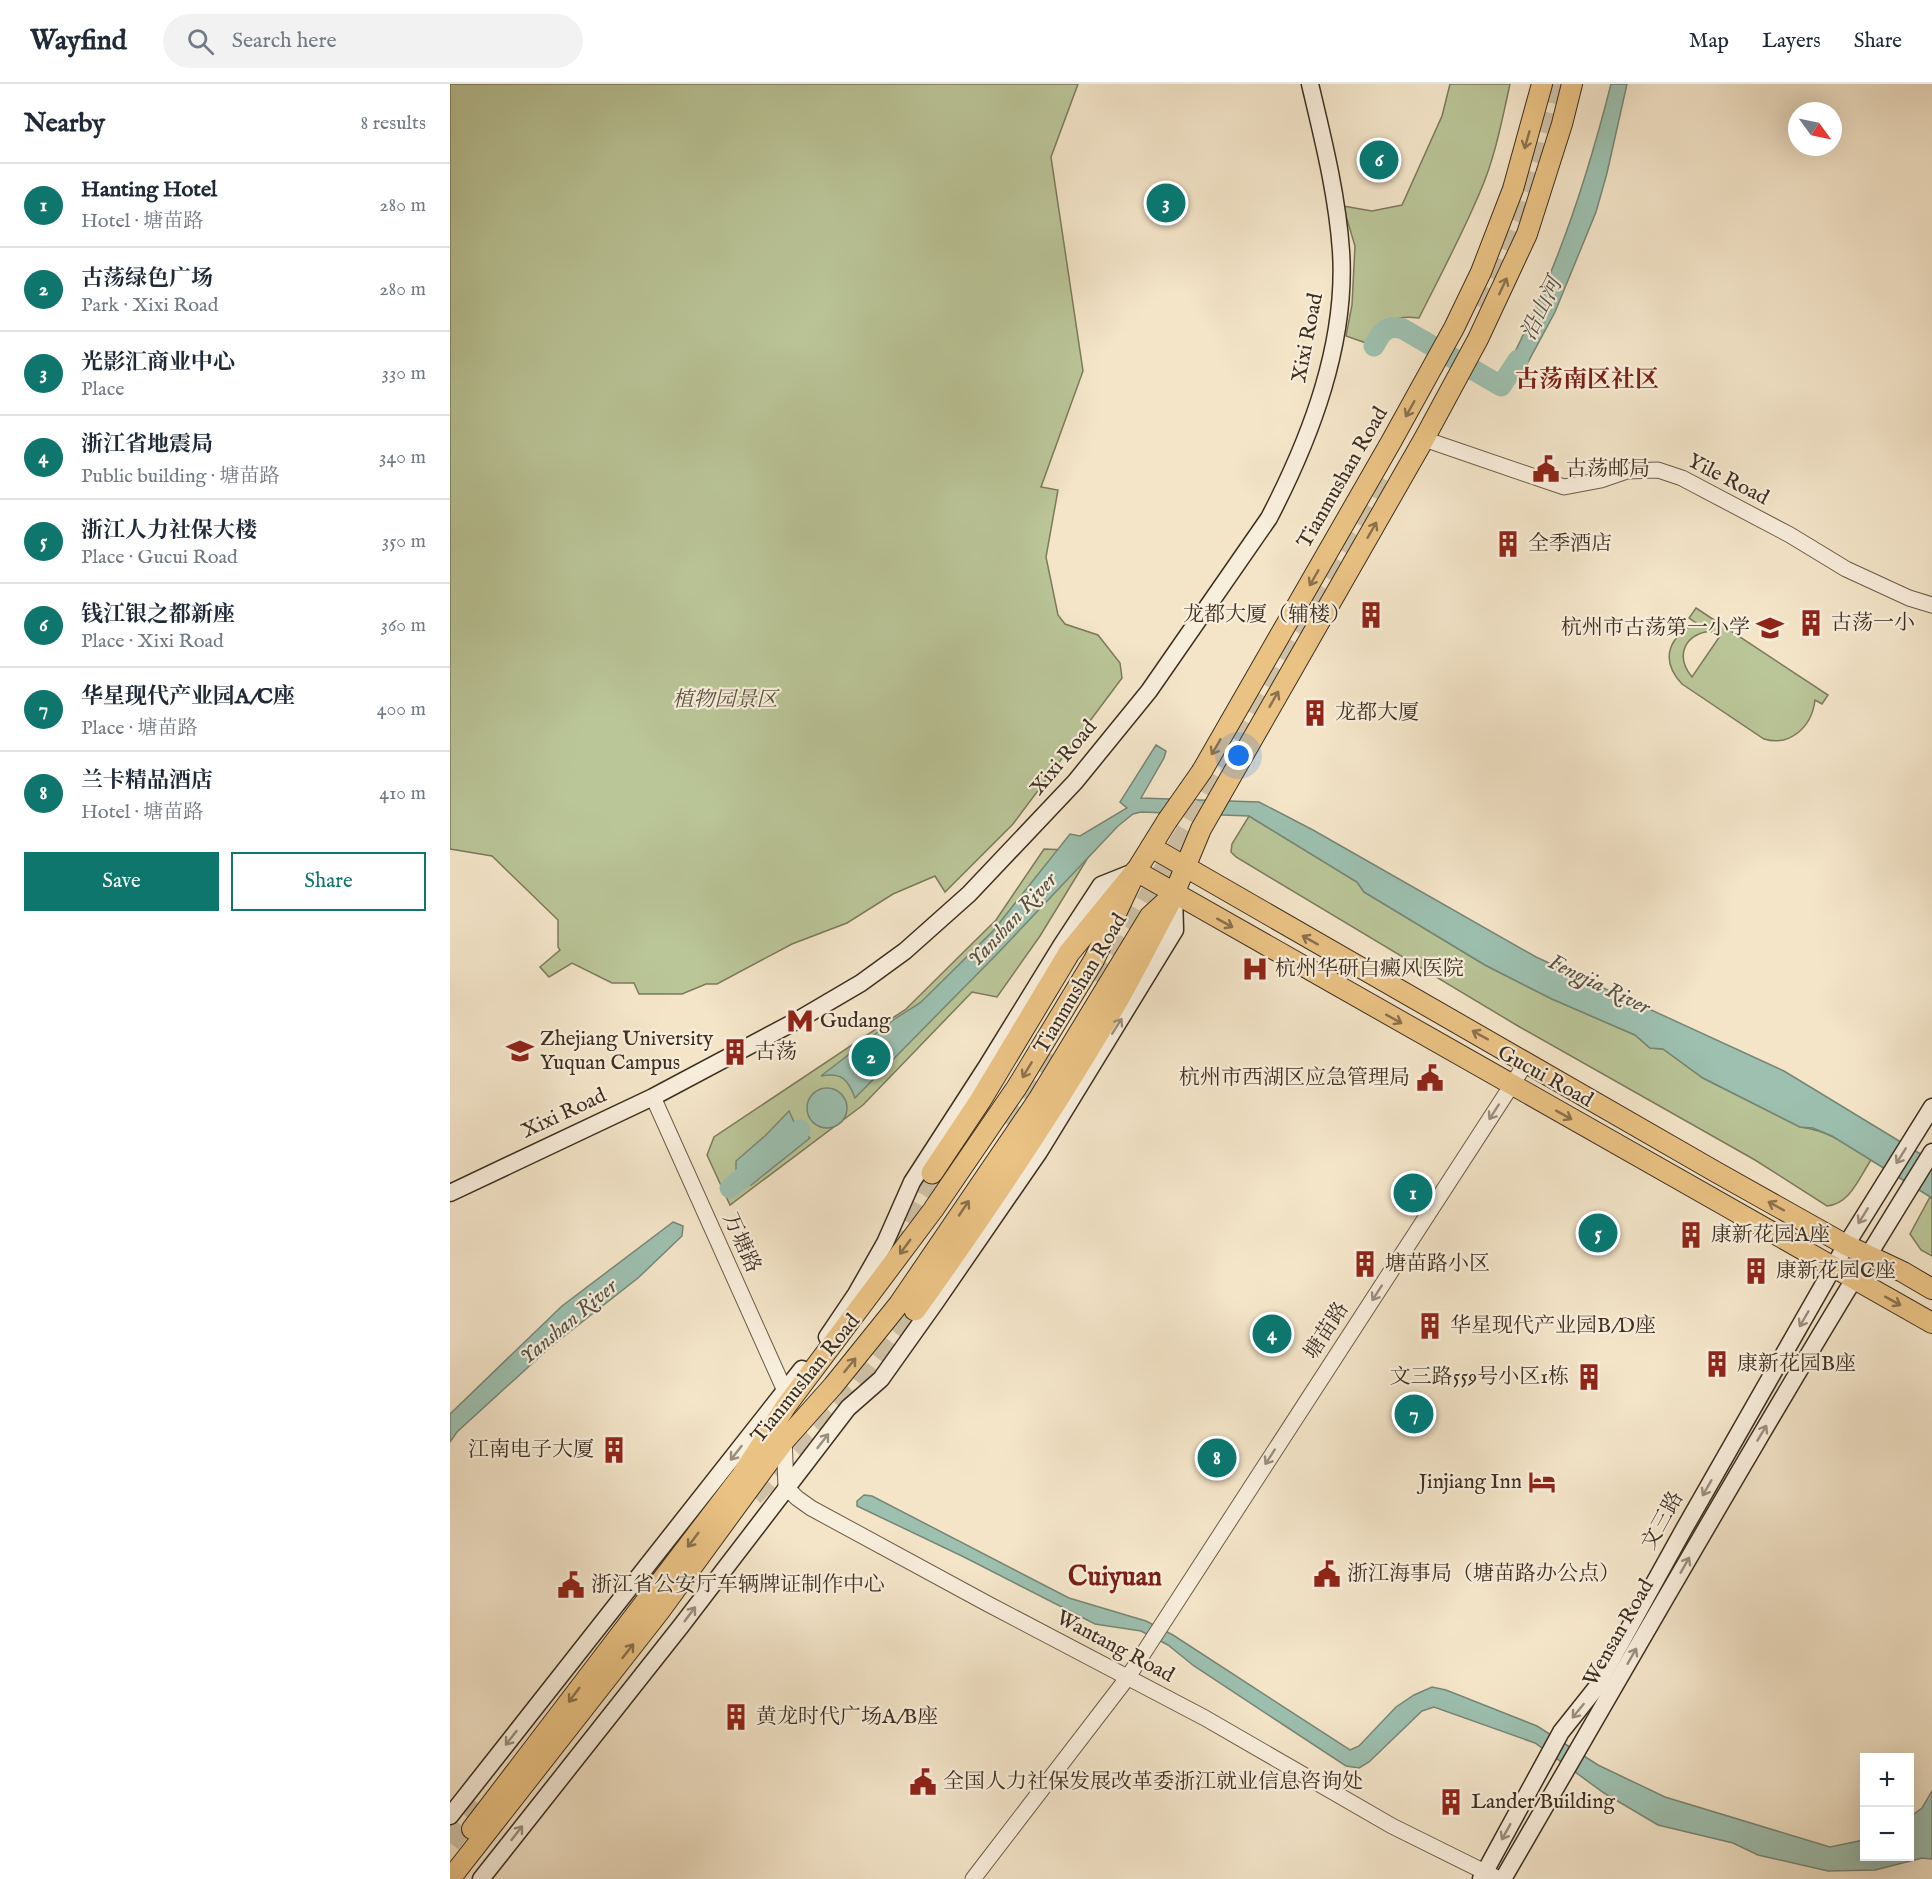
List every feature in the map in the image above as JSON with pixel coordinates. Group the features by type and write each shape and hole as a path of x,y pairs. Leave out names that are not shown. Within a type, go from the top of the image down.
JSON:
{"highway":[{"path":"932,1173 980,1101 1069,953 1136,871"},
{"path":"915,1310 977,1224 1052,1108 1120,995 1174,894"}],"main road":[{"name":"Xixi Road","path":"450,1193 652,1097 798,1020 861,983 905,951 969,894 1068,789 1149,691 1269,518 1291,471 1329,370 1340,302 1341,250 1327,156 1310,84"},
{"name":"Tianmushan Road","path":"450,1816 933,1210 1017,1087 1094,960 1136,871 1167,820 1202,771 1439,357 1481,272 1513,189 1542,84"},
{"path":"1424,439 1462,372 1527,234 1562,124 1572,84"},
{"name":"Tianmushan Road","path":"482,1879 681,1626 848,1408 880,1379 1039,1152 1175,930 1174,894 1201,829 1424,439"},
{"name":"Gucui Road","path":"1151,847 1846,1245 1904,1272 1932,1289"},
{"name":"Tianmushan Road","path":"450,1857 742,1475 785,1398 856,1294 885,1244 912,1182 1061,946 1101,885 1136,871"},
{"name":"Gucui Road","path":"1136,871 1932,1323"},
{"name":"Tianmushan Road","path":"450,1879 659,1612 784,1441 898,1304 1038,1100 1150,915 1174,894"},
{"name":"文三路","path":"1491,1878 1544,1762 1561,1732 1596,1688 1846,1245 1932,1107"},
{"name":"Wensan Road","path":"1491,1878 1564,1773 1853,1279 1932,1152"}],"street":[{"name":"Yile Road","path":"1424,439 1564,487 1601,480 1627,471 1658,470 1682,478 1790,535 1846,569 1932,606"},
{"name":"塘苗路","path":"1128,1677 1526,1063"},
{"name":"万塘路","path":"652,1097 785,1398"},
{"path":"785,1398 786,1487"},
{"name":"Wantang Road","path":"786,1487 811,1508 1205,1718 1392,1826 1491,1878"},
{"path":"973,1879 1128,1677"}],"green space":[{"name":"植物园景区","path":"450,84 1078,84 1051,157 1083,371 1041,487 1058,490 1046,557 1058,615 1065,624 1098,635 1120,663 1122,678 1013,824 945,892 935,876 893,894 847,923 792,944 717,984 706,984 682,994 639,994 634,983 612,983 572,963 549,977 540,967 560,950 558,920 492,856 450,849"},
{"path":"1450,84 1510,84 1494,152 1480,192 1419,318 1402,317 1390,322 1369,344 1346,336 1352,305 1355,246 1343,206 1372,211 1402,205 1442,116"},
{"path":"1696,608 1828,695 1822,704 1815,700 1805,726 1791,737 1774,741 1764,739 1682,684 1675,675 1669,657 1670,649 1679,635 1696,623 1689,618","holes":["1710,631 1720,636 1692,677 1684,662 1683,654 1688,642 1701,633"]},
{"path":"1249,816 1357,882 1364,892 1485,965 1552,999 1635,1035 1650,1048 1663,1049 1703,1078 1800,1127 1819,1131 1837,1139 1871,1160 1848,1195 1835,1204 1827,1206 1755,1160 1518,1026 1236,857 1231,852 1232,844"},
{"path":"1044,849 1092,851 1040,936 997,997 972,992 863,1105 730,1205 707,1155 714,1137 906,1009 996,920"},
{"path":"1930,1197 1932,1199 1932,1256 1921,1250 1910,1234"}],"water":[{"path":"1611,84 1627,84 1596,212 1555,312 1527,364 1509,388 1498,379 1517,348 1556,259 1586,172"},
{"path":"1156,745 1166,751 1141,798 1259,802 1313,830 1536,957 1784,1071 1932,1161 1932,1198 1832,1136 1813,1128 1800,1127 1703,1078 1663,1049 1650,1048 1635,1035 1552,999 1485,965 1364,892 1357,882 1249,816 1141,812 1133,814 1118,826 997,954 855,1098 850,1086 843,1078 834,1075 821,1076 896,1018 920,1003 993,931 1070,834 1080,836 1127,808 1120,802"},
{"path":"827,1088 835,1089 841,1094 846,1100 846,1116 841,1122 835,1127 827,1128 819,1127 813,1122 808,1116 807,1108 808,1100 813,1094 819,1089"},
{"path":"789,1111 796,1126 810,1138 751,1185 736,1183 736,1161"},
{"path":"673,1222 683,1226 682,1236 638,1278 549,1348 457,1432 450,1442 450,1414 562,1306"},
{"path":"864,1495 872,1496 1069,1598 1146,1621 1173,1635 1350,1750 1359,1746 1396,1707 1432,1687 1446,1690 1537,1726 1598,1765 1665,1797 1830,1847 1860,1841 1860,1861 1910,1861 1875,1870 1828,1871 1758,1855 1733,1843 1658,1825 1604,1793 1535,1743 1434,1707 1422,1711 1369,1762 1359,1768 1346,1766 1194,1666 1168,1645 1141,1631 1095,1624 964,1557 857,1506 857,1501"},
{"path":"1932,1791 1932,1859 1914,1860 1914,1814 1922,1808"}],"waterway":[{"name":"沿山河","path":"1374,346 1385,330 1403,329 1501,386 1518,360"},
{"name":"Yanshan River","path":"730,1188 800,1130"}],"tunnel":[{"path":"1483,308 1537,170 1560,84"},
{"path":"1099,983 1391,477"},
{"path":"1010,1126 1059,1048"},
{"path":"889,1247 932,1173"},
{"path":"753,1496 856,1387 915,1310"},
{"path":"450,1843 480,1805"}],"place":[{"name":"钱江银之都新座","path":"1379,160"},
{"name":"光影汇商业中心","path":"1166,203"},
{"name":"古荡邮局","path":"1546,469"},
{"name":"全季酒店","path":"1508,544"},
{"name":"龙都大厦（辅楼）","path":"1371,615"},
{"name":"古荡一小","path":"1811,623"},
{"name":"杭州市古荡第一小学","path":"1770,628"},
{"name":"龙都大厦","path":"1315,713"},
{"name":"杭州华研白癜风医院","path":"1255,969"},
{"name":"Gudang","path":"800,1021"},
{"name":"Zhejiang University Yuquan Campus","path":"520,1051"},
{"name":"古荡","path":"735,1052"},
{"name":"古荡绿色广场","path":"871,1057"},
{"name":"杭州市西湖区应急管理局","path":"1430,1078"},
{"name":"Hanting Hotel","path":"1413,1193"},
{"name":"浙江人力社保大楼","path":"1598,1233"},
{"name":"康新花园A座","path":"1691,1235"},
{"name":"塘苗路小区","path":"1365,1264"},
{"name":"康新花园C座","path":"1756,1271"},
{"name":"华星现代产业园B/D座","path":"1430,1326"},
{"name":"浙江省地震局","path":"1272,1334"},
{"name":"康新花园B座","path":"1717,1364"},
{"name":"文三路559号小区1栋","path":"1589,1377"},
{"name":"华星现代产业园A/C座","path":"1414,1414"},
{"name":"江南电子大厦","path":"614,1450"},
{"name":"兰卡精品酒店","path":"1217,1458"},
{"name":"Jinjiang Inn","path":"1542,1482"},
{"name":"浙江海事局（塘苗路办公点）","path":"1327,1574"},
{"name":"浙江省公安厅车辆牌证制作中心","path":"571,1585"},
{"name":"黄龙时代广场A/B座","path":"736,1717"},
{"name":"全国人力社保发展改革委浙江就业信息咨询处","path":"923,1782"},
{"name":"Lander Building","path":"1451,1802"}],"district":[{"name":"古荡南区社区","path":"1587,380"},
{"name":"Cuiyuan","path":"1115,1578"}],"water label":[{"name":"Fengjia River","path":"1599,985"}]}
